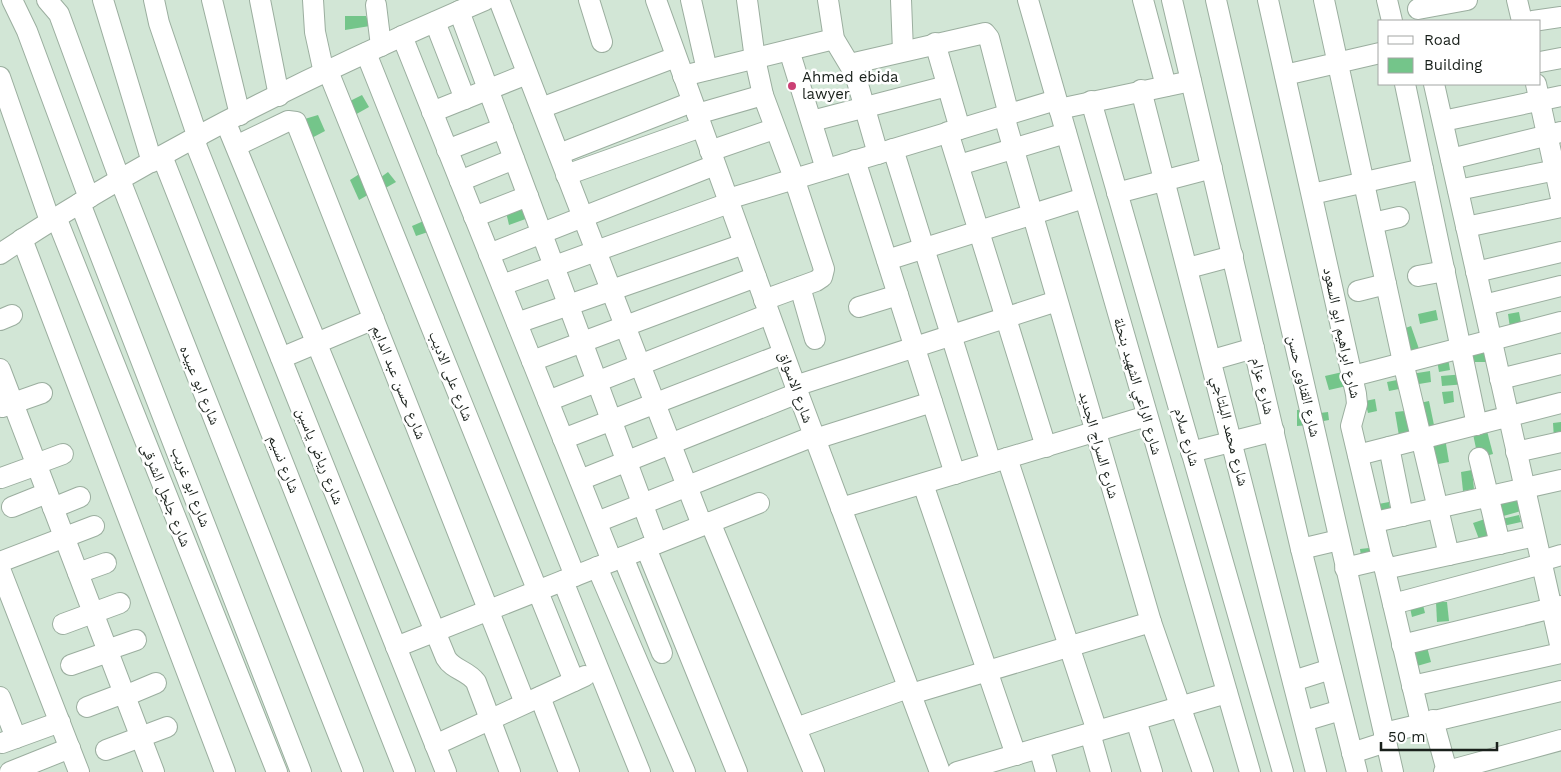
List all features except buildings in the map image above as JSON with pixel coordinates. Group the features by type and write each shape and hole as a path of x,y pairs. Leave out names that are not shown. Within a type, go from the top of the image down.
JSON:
{"street":[{"name":"شارع ابو غريب","path":"12,0 27,31 84,200 301,772"},
{"name":"شارع ابو عبيده","path":"47,0 59,14 120,180 353,772"},
{"name":"شارع نسيم","path":"103,0 157,159 405,772"},
{"name":"شارع رياض ياسين","path":"154,0 159,23 196,139 446,772"},
{"path":"212,0 239,116 236,146 448,662 465,671 476,682 510,772"},
{"path":"260,0 279,96"},
{"name":"شارع على الاديب","path":"313,0 315,32 326,72 574,681"},
{"path":"0,254 84,200 239,116 373,49 485,0"},
{"path":"499,0 687,486 706,524 814,772"},
{"path":"589,0 602,42"},
{"name":"شارع الاسواق","path":"656,0 796,389 940,772"},
{"path":"691,0 707,70"},
{"path":"548,401 640,365 766,307 800,287 822,277 824,269 794,178 774,129 763,95 755,59 747,0"},
{"path":"828,0 834,39 850,64 864,108 885,151 924,248 951,335 1069,647 1093,732 1101,772"},
{"path":"901,0 903,51"},
{"name":"شارع الراعي الشهيد بنحلة","path":"1028,0 1250,772"},
{"path":"1143,0 1166,86"},
{"name":"شارع عزام","path":"1172,0 1301,549 1355,763"},
{"name":"شارع القناوى حسن","path":"1216,0 1393,772"},
{"name":"شارع ابراهيم ابو السعود","path":"1268,0 1353,376 1357,404 1351,426 1412,686 1445,771"},
{"path":"1324,0 1403,362 1449,555"},
{"path":"1387,0 1392,20"},
{"path":"1418,10 1467,0"},
{"path":"1517,0 1522,20"},
{"path":"376,5 373,49 569,578 598,670 640,772"},
{"path":"459,11 642,504 652,546 737,772"},
{"path":"1540,20 1561,17"},
{"path":"435,22 465,99"},
{"name":"شارع السراج الجديد","path":"935,43 982,32 987,35 1013,148 1095,432 1151,622 1202,772"},
{"path":"402,36 597,522 685,772"},
{"path":"683,76 834,39"},
{"path":"850,64 935,43 947,86 959,164 1046,447"},
{"path":"789,50 826,169"},
{"path":"1285,75 1378,53"},
{"path":"541,108 676,57"},
{"path":"1541,62 1561,58"},
{"path":"432,112 528,74"},
{"name":"شارع جلجل الشرقى","path":"0,76 53,219 276,772"},
{"path":"502,285 794,178 1006,115 1058,104 1091,102 1191,81"},
{"path":"1405,85 1477,425"},
{"path":"1412,686 1561,651 1556,607 1541,562 1434,85"},
{"path":"812,121 947,86"},
{"name":"شارع محمد البلتاجي","path":"1141,90 1212,360 1316,772"},
{"path":"1442,121 1538,92 1561,96"},
{"path":"1538,92 1554,134 1561,198"},
{"path":"559,154 763,95"},
{"name":"شارع سلام","path":"1091,102 1282,772"},
{"path":"566,174 697,114"},
{"path":"239,116 261,134"},
{"name":"شارع حسن عبد الدايم","path":"236,146 288,120 296,122 489,610 569,772"},
{"path":"447,150 503,128"},
{"path":"489,254 583,217 774,129"},
{"path":"959,164 1066,133"},
{"path":"1451,158 1554,134"},
{"path":"460,181 514,159"},
{"path":"855,160 955,474"},
{"path":"1117,193 1212,168"},
{"path":"1312,194 1423,169"},
{"path":"1458,190 1558,170"},
{"path":"474,217 528,196"},
{"path":"887,260 1084,198"},
{"path":"1466,227 1561,207"},
{"path":"1373,223 1399,218"},
{"path":"22,239 225,772"},
{"path":"517,324 744,244"},
{"path":"1476,272 1561,252"},
{"path":"1188,268 1233,256"},
{"path":"1418,276 1445,271"},
{"path":"532,361 756,277"},
{"path":"1358,291 1386,284"},
{"path":"1484,305 1561,286"},
{"path":"800,287 815,339"},
{"path":"859,307 898,295"},
{"path":"580,480 671,444 796,389 915,347 1057,301"},
{"path":"281,358 374,319"},
{"path":"1353,376 1491,338 1561,322"},
{"path":"1212,360 1254,348"},
{"path":"563,439 784,354"},
{"path":"1500,379 1561,364"},
{"path":"0,369 7,405 37,465 154,772"},
{"path":"7,405 42,393"},
{"path":"597,522 814,437 932,402"},
{"path":"1358,455 1561,403"},
{"path":"841,508 1147,416"},
{"path":"1191,452 1274,431"},
{"path":"1516,452 1561,442"},
{"path":"1388,447 1403,516"},
{"path":"2,478 63,454"},
{"path":"1479,458 1500,544"},
{"path":"1375,522 1561,480"},
{"path":"923,484 1016,755"},
{"path":"12,507 80,497"},
{"path":"396,647 759,503"},
{"path":"0,562 94,526"},
{"path":"1345,568 1449,555 1535,536"},
{"path":"1301,549 1339,540"},
{"path":"1393,604 1561,555"},
{"path":"611,562 662,653"},
{"path":"78,573 106,563"},
{"path":"0,569 79,772"},
{"path":"63,624 120,603"},
{"path":"1402,645 1556,607"},
{"path":"796,728 910,691 987,672 1151,622"},
{"path":"71,665 136,640"},
{"path":"1293,681 1331,669"},
{"path":"435,745 598,670"},
{"path":"87,707 156,683"},
{"path":"1355,763 1385,738 1427,722 1561,691"},
{"path":"957,772 1227,693"},
{"path":"1,704 15,738 40,766"},
{"path":"1304,721 1342,710"},
{"path":"1136,720 1152,772"},
{"path":"15,738 60,722"},
{"path":"106,750 167,727"},
{"path":"1445,771 1561,740"},
{"path":"10,772 40,766 70,748"},
{"path":"1039,748 1046,772"}],"place":[{"name":"Ahmed ebida lawyer","path":"792,86"}]}
